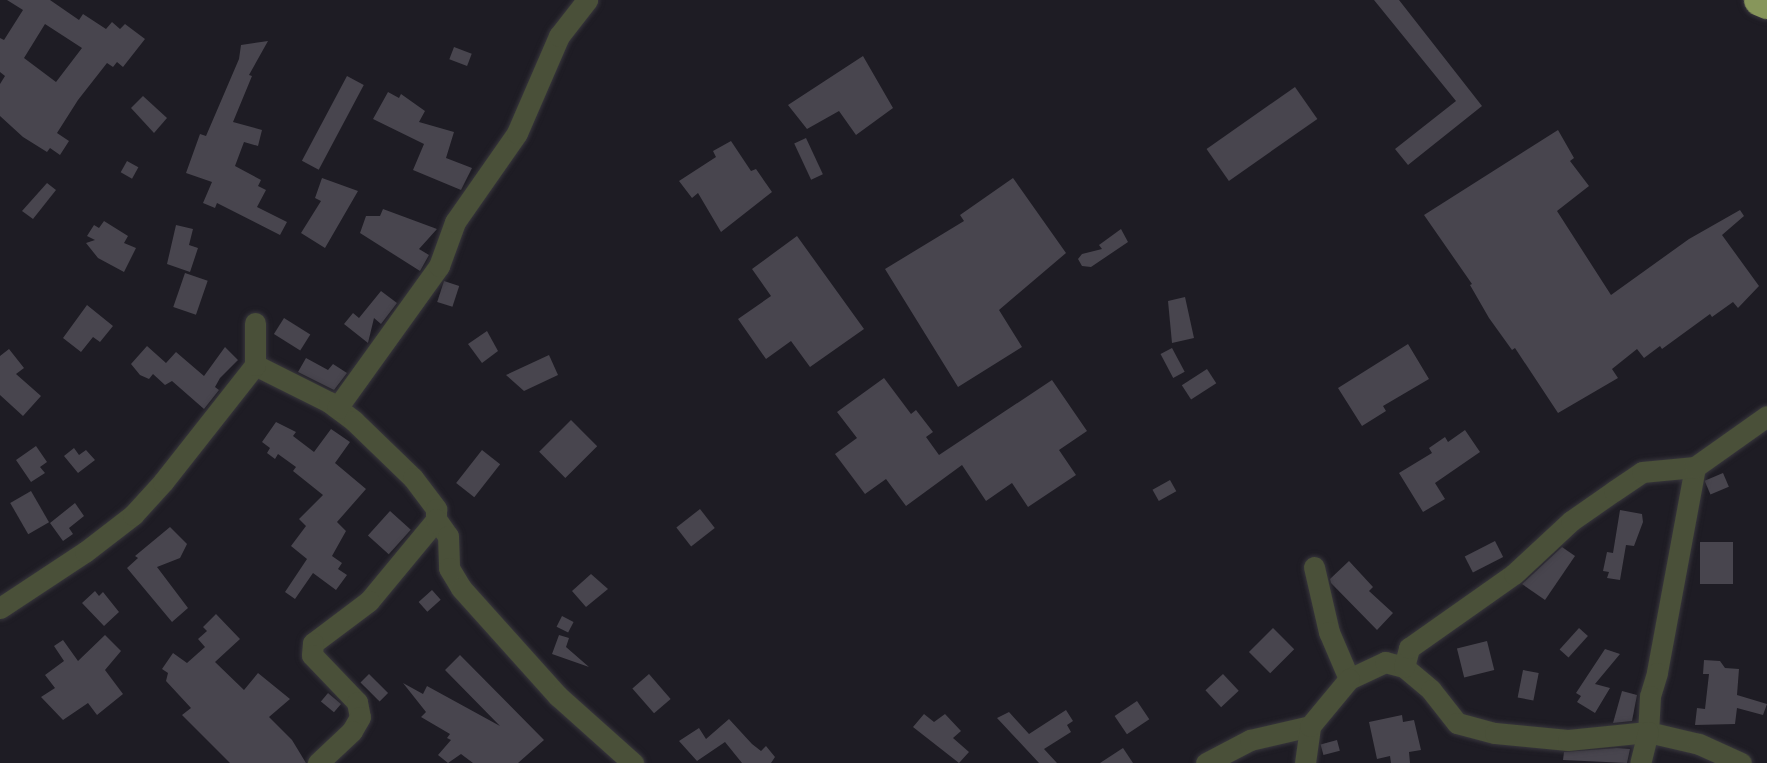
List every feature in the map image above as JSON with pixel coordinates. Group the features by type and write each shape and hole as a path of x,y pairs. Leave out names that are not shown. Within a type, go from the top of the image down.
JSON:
{"highway":[{"path":"1760,0 1767,3"}],"street":[{"path":"337,408 439,266 455,222 517,133 559,36 587,0"},
{"path":"0,608 133,515 174,470 255,365 255,323"},
{"path":"255,365 337,408 413,478 433,502 436,519 448,536 449,568 461,588 558,696 633,763"},
{"path":"1404,667 1409,648 1514,574 1571,521 1614,491 1642,472 1695,467 1767,416"},
{"path":"1640,763 1648,732 1650,696 1657,673 1695,467"},
{"path":"318,763 352,731 360,717 357,702 312,655 313,644 369,601 436,519"},
{"path":"1314,567 1329,632 1349,679"},
{"path":"1305,763 1310,726 1349,679 1385,662 1404,667 1431,690 1457,723 1467,727 1568,740 1648,732 1699,744 1741,763"},
{"path":"1206,763 1250,740 1310,726"}],"building":[{"path":"7,0 50,0 79,20 83,14 106,29 112,22 120,29 125,24 145,39 123,67 117,62 113,67 107,63 78,100 57,133 69,141 60,155 50,148 47,152 23,137 0,116 0,84 5,76 0,72 0,38 4,40 23,10","holes":["45,24 82,48 56,82 24,58"]},
{"path":"1374,0 1399,0 1482,106 1408,165 1395,149 1456,101"},
{"path":"268,41 249,75 252,76 233,122 262,130 258,146 244,142 235,166 261,180 258,186 266,190 257,207 287,222 280,235 217,203 215,208 203,203 212,182 186,173 200,134 206,136 239,59 241,45"},
{"path":"454,47 472,54 467,66 449,59"},
{"path":"863,56 893,108 856,135 839,111 807,129 788,105"},
{"path":"347,76 364,85 319,170 302,161"},
{"path":"1295,87 1317,119 1229,181 1207,149"},
{"path":"388,92 399,98 401,94 425,111 419,122 454,132 446,158 472,168 461,190 413,170 424,144 373,119"},
{"path":"143,96 167,118 154,133 131,108"},
{"path":"1558,130 1574,158 1570,161 1589,186 1557,211 1611,295 1689,239 1740,210 1744,216 1722,235 1759,286 1738,308 1733,302 1712,317 1710,314 1662,349 1660,346 1644,358 1637,349 1612,369 1618,378 1558,413 1515,348 1512,350 1489,318 1470,285 1472,284 1424,215"},
{"path":"806,138 823,174 811,180 794,143"},
{"path":"731,141 751,171 756,169 772,192 721,232 698,193 692,198 679,181 716,157 713,151"},
{"path":"127,161 138,167 132,179 121,172"},
{"path":"322,178 358,191 325,248 301,233 321,201 315,198"},
{"path":"1013,178 1066,253 999,310 1022,347 958,387 885,269 964,221 960,215"},
{"path":"47,183 56,190 33,219 22,211"},
{"path":"383,209 437,229 419,249 429,255 420,271 360,233 366,216 380,216"},
{"path":"104,221 128,236 124,243 136,248 124,272 98,258 86,243 95,240 87,236 94,225 99,228"},
{"path":"176,225 193,229 189,245 198,248 190,272 167,264"},
{"path":"1121,229 1128,242 1091,267 1082,266 1078,259 1082,254 1102,249 1099,245"},
{"path":"797,236 864,329 810,367 791,341 766,359 738,319 771,296 752,269"},
{"path":"185,273 208,281 196,315 173,307"},
{"path":"444,281 459,286 452,307 437,302"},
{"path":"381,291 397,303 381,324 374,318 368,343 344,324 353,313 359,318"},
{"path":"1185,297 1194,338 1172,343 1168,301"},
{"path":"87,305 113,326 100,342 93,337 81,352 63,338"},
{"path":"284,318 310,334 300,351 274,334"},
{"path":"487,331 498,351 482,363 468,344"},
{"path":"1408,344 1429,379 1383,406 1386,411 1362,426 1338,388"},
{"path":"147,346 166,363 176,352 204,376 225,347 238,360 220,378 215,387 219,390 204,409 172,381 165,385 153,374 149,379 140,375 131,364"},
{"path":"1172,348 1185,372 1173,378 1161,354"},
{"path":"9,349 24,368 16,374 41,396 23,416 0,395 0,356"},
{"path":"549,355 558,375 524,391 506,375"},
{"path":"306,358 328,370 333,364 347,373 334,390 298,372"},
{"path":"1207,369 1216,383 1191,400 1182,385"},
{"path":"884,378 911,414 916,410 933,432 926,437 939,455 1052,380 1087,431 1059,450 1076,475 1028,507 1012,483 986,501 962,465 906,506 886,479 865,494 835,454 857,438 837,412"},
{"path":"571,420 597,446 565,478 539,452"},
{"path":"276,422 296,432 293,436 314,452 331,429 350,442 335,463 366,489 337,522 346,531 332,556 342,563 338,569 347,575 336,590 313,573 295,599 285,592 307,559 291,546 306,526 299,519 323,495 293,471 296,467 278,454 275,459 267,453 270,448 262,442"},
{"path":"1465,430 1480,452 1435,483 1445,499 1423,512 1399,473 1432,453 1429,448 1445,437 1448,442"},
{"path":"36,446 47,462 40,467 45,473 31,482 16,460"},
{"path":"74,448 79,455 86,450 95,460 78,473 64,456"},
{"path":"482,450 500,464 474,497 456,483"},
{"path":"1723,473 1729,487 1710,495 1705,481"},
{"path":"1170,480 1176,491 1159,501 1153,490"},
{"path":"31,491 49,522 28,534 10,503"},
{"path":"75,503 84,516 69,528 73,534 63,541 50,523"},
{"path":"700,509 715,528 691,546 676,527"},
{"path":"1620,510 1642,514 1643,522 1634,546 1626,545 1620,580 1607,578 1609,572 1603,571 1607,552 1613,553"},
{"path":"390,511 411,530 389,554 368,536"},
{"path":"170,527 187,544 180,558 157,567 188,608 172,622 127,568 138,558 135,556"},
{"path":"1495,541 1503,557 1473,572 1465,556"},
{"path":"1700,542 1733,542 1733,584 1700,584"},
{"path":"1562,547 1575,556 1545,600 1522,584"},
{"path":"1349,561 1373,587 1369,591 1393,613 1377,630 1331,583 1330,579"},
{"path":"591,574 608,589 586,607 572,591"},
{"path":"432,590 441,600 427,612 419,602"},
{"path":"95,591 99,596 103,592 119,612 104,626 82,603"},
{"path":"216,614 240,639 215,662 244,690 258,673 290,699 269,717 292,740 306,763 230,763 182,715 191,708 166,681 168,673 162,669 173,653 187,663 205,647 198,639 207,631 203,627"},
{"path":"562,616 574,622 568,633 557,627"},
{"path":"1273,628 1294,649 1270,673 1249,652"},
{"path":"1579,628 1588,636 1569,658 1560,650"},
{"path":"105,635 121,651 105,670 123,694 97,715 88,703 63,720 41,697 55,688 45,675 64,661 54,646 63,640 78,661"},
{"path":"559,635 569,638 566,647 589,667 552,654"},
{"path":"1487,641 1494,670 1464,678 1457,648"},
{"path":"1605,649 1620,654 1595,684 1610,688 1595,713 1577,702 1581,696 1576,693"},
{"path":"460,655 544,740 518,763 473,763 461,754 448,763 438,755 451,740 447,738 450,734 421,717 426,712 403,683 423,694 427,686 500,726 445,670"},
{"path":"1704,660 1720,661 1725,668 1739,669 1737,695 1767,704 1763,715 1737,708 1735,724 1695,725 1697,708 1705,709 1709,674 1703,674"},
{"path":"1523,670 1539,673 1533,701 1518,697"},
{"path":"369,674 388,693 380,702 361,682"},
{"path":"649,674 671,699 654,713 632,688"},
{"path":"1223,674 1239,691 1221,707 1205,690"},
{"path":"1622,691 1637,695 1632,721 1613,723"},
{"path":"328,693 341,704 334,712 321,701"},
{"path":"1137,701 1149,719 1127,734 1115,716"},
{"path":"1066,710 1073,721 1067,725 1071,732 1044,749 1057,763 1039,763 997,718 1009,712 1029,734"},
{"path":"924,714 934,722 945,714 961,731 953,738 969,752 959,763 913,727"},
{"path":"1402,715 1403,722 1414,720 1421,750 1409,752 1410,763 1391,763 1390,756 1377,759 1369,722"},
{"path":"729,719 761,751 766,746 775,757 771,763 742,763 725,742 697,761 679,741 699,728 706,739"},
{"path":"1337,740 1340,751 1323,755 1321,744"},
{"path":"1123,748 1133,763 1100,763"},
{"path":"1630,749 1627,763 1563,760 1564,752"}]}
